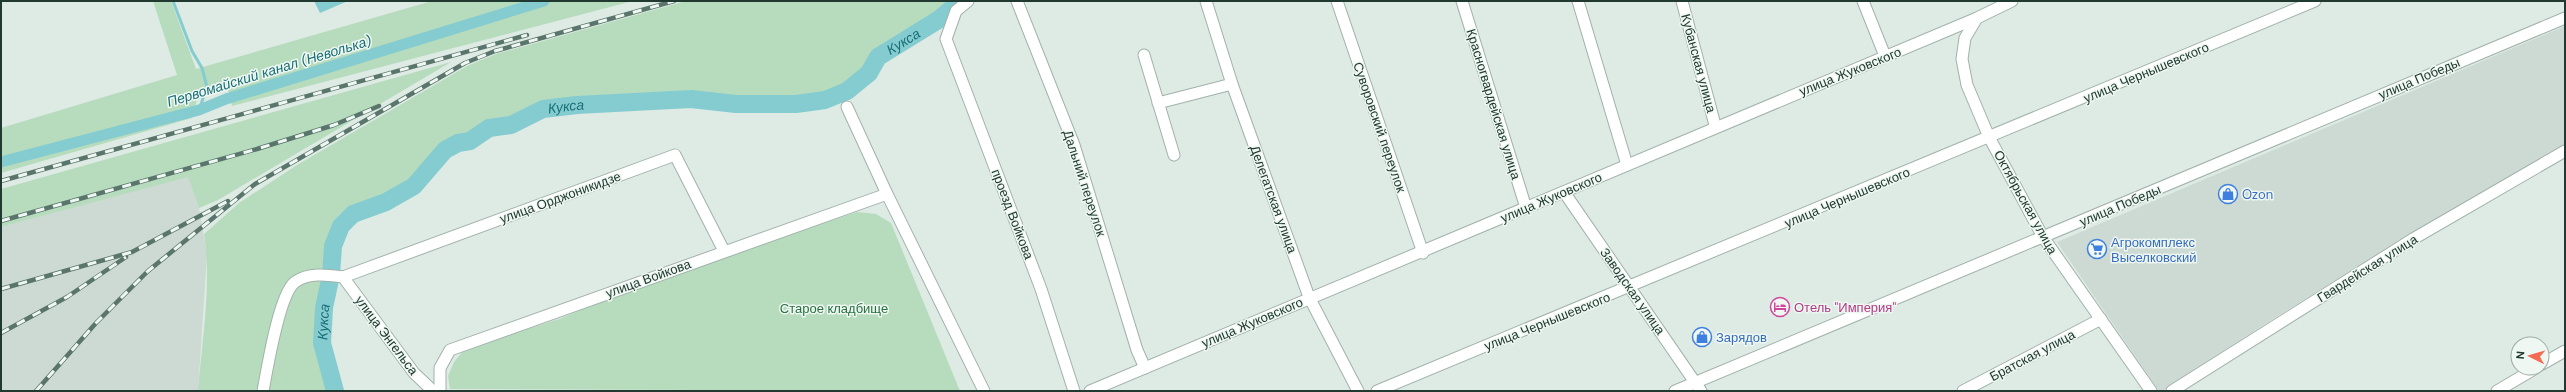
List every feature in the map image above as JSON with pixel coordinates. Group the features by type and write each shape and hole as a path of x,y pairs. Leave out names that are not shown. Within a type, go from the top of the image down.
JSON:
{"street":[{"name":"проезд Войкова","path":"968,1 956,12 946,39 1041,289 1074,391"},
{"name":"Дальний переулок","path":"1017,1 1074,145 1137,350 1145,368"},
{"name":"Делегатская улица","path":"1206,1 1232,84 1309,297 1358,391"},
{"name":"Суворовский переулок","path":"1337,1 1423,253"},
{"name":"Красногвардейская улица","path":"1462,1 1526,208"},
{"path":"1578,1 1627,165"},
{"name":"Кубанская улица","path":"1682,1 1715,125"},
{"path":"1863,1 1885,56"},
{"name":"улица Жуковского","path":"1090,391 1309,297 1423,253 1627,165 1715,125 1977,18 1994,4 2012,1"},
{"name":"улица Чернышевского","path":"1377,391 2315,1"},
{"name":"Октябрьская улица","path":"1977,18 1965,38 1962,59 1967,85 1989,137 2043,238 2151,391"},
{"name":"улица Победы","path":"1675,391 1698,387 2043,238 2565,18"},
{"path":"1144,55 1174,155"},
{"path":"1158,103 1232,84"},
{"path":"847,107 887,194 984,391"},
{"name":"Гвардейская улица","path":"2172,391 2413,239 2565,151"},
{"name":"улица Орджоникидзе","path":"343,277 675,155 724,251"},
{"name":"Заводская улица","path":"1564,192 1698,387"},
{"name":"улица Войкова","path":"440,391 440,368 450,350 887,194"},
{"path":"263,391 273,341 288,292 295,282 315,275 343,277"},
{"name":"улица Энгельса","path":"343,277 414,373 433,391"},
{"name":"Братская улица","path":"1963,391 2101,319"},
{"path":"2550,359 2565,350"},
{"path":"2497,391 2522,376"}],"shaded area":[{"path":"2565,26 2565,145 2407,236 2265,324 2163,391 2159,391 2057,242"},
{"path":"188,176 199,208 207,255 198,391 1,391 1,227"}],"green space":[{"path":"153,1 171,1 196,69 432,1 633,1 232,106 228,90 223,84 200,89 192,118 1,173 1,128 177,75"},
{"path":"686,1 955,1 936,18 877,53 866,70 845,88 823,96 796,100 691,96 577,101 542,106 510,121 488,125 468,138 457,141 443,149 413,182 381,199 362,202 340,214 330,230 326,269 296,275 259,391 198,391 207,292 204,234 239,203 297,165 467,66 496,54"},
{"path":"451,62 218,200 199,208 188,177 1,227 1,189"},
{"name":"Старое кладбище","path":"857,212 876,214 891,223 960,391 450,389 448,376 454,362 465,349 559,319 655,279"},
{"path":"315,278 325,285 316,333 319,352 331,391 267,391 289,296 297,285"}],"water":[{"path":"314,1 348,1 320,13"}],"waterway":[{"path":"173,1 192,51 202,68 207,87 199,110"},
{"name":"Первомайский канал (Неволька)","path":"1,162 199,110 226,99 544,1"},
{"name":"Кукса","path":"335,391 322,343 324,308 331,275 333,246 341,226 353,214 386,202 414,186 445,150 458,143 470,141 489,128 511,125 543,109 577,105 691,99 736,104 796,104 825,100 847,91 869,73 878,57 938,20 961,1"}],"railway":[{"path":"36,391 96,323 148,271 255,184 465,63 495,51 674,1"},
{"path":"1,181 527,35"},
{"path":"1,221 257,149 334,125 379,106"},
{"path":"1,289 132,252 228,201"},
{"path":"1,333 67,297 126,257"}],"place":[{"name":"Ozon","path":"2228,194"},
{"name":"Агрокомплекс Выселковский","path":"2097,249"},
{"name":"Отель \"Империя\"","path":"1780,307"},
{"name":"Зарядов","path":"1702,337"}]}
